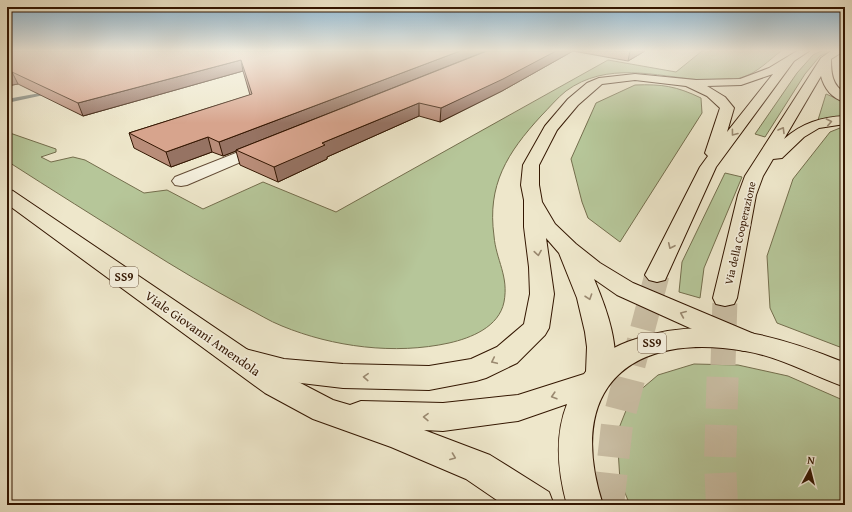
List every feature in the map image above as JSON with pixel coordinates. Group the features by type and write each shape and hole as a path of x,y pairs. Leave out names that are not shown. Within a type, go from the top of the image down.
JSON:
{"main road":[{"path":"241,358 284,370 343,376 428,378 476,370 507,355 536,328 542,294 540,267 534,227 533,200 530,185 531,165 550,129 573,102 599,81 635,76 676,81 726,83 741,82 760,75"},
{"path":"708,167 780,75"},
{"name":"Via della Cooperazione","path":"725,298 747,195 754,176 819,75"},
{"path":"825,75 830,87 845,98"},
{"path":"657,275 708,167 727,108 724,102 707,91 676,81"},
{"path":"754,176 800,132 815,125 845,120"},
{"name":"Viale Giovanni Amendola","path":"7,195 241,358 275,384 324,410 400,436 478,467 536,505"},
{"path":"533,200 547,227 568,249 592,268 625,288 744,341"},
{"path":"568,249 585,286 594,313 600,344 596,378"},
{"name":"SS9","path":"585,505 579,488 574,446 578,412 596,378 627,352 661,340 700,337 744,341 810,360 845,375"},
{"name":"Viale Giovanni Amendola","path":"324,410 368,416 443,417 518,408 596,378"}],"street":[{"path":"181,181 276,142"}],"green space":[{"path":"581,75 604,75 582,82 566,91 556,100 518,143 502,171 497,185 493,218 495,245 505,284 504,302 501,311 490,325 475,334 457,341 428,347 386,348 343,344 302,333 277,324 181,270 7,161 7,132 56,149 56,152 41,157 51,162 73,157 85,160 144,193 167,190 203,209 263,182 336,212"},
{"path":"657,75 748,75 733,80 701,80"},
{"path":"796,75 804,75 765,137 755,134"},
{"path":"635,85 653,85 676,88 692,94 701,98 702,113 620,242 588,218 582,202 571,159 596,103"},
{"path":"826,94 845,102 845,117 818,120"},
{"path":"845,126 845,349 777,323 770,308 767,256 793,179 830,132"},
{"path":"725,173 742,177 704,268 700,298 679,292 682,262"},
{"path":"694,364 738,365 788,376 845,401 845,505 630,505 620,481 617,433 631,398 658,375"}],"building":[{"path":"18,75 185,75 78,103"},
{"path":"246,75 397,75 219,142 208,137 166,152 129,133 252,94"},
{"path":"426,75 511,75 441,108 419,103 322,143 325,145 274,167 236,150"}],"waterway":[{"path":"7,101 51,92"}],"tunnel":[{"path":"633,365 657,275"},
{"path":"723,365 725,298"},
{"path":"608,505 617,425 633,364"},
{"path":"722,505 720,463 723,364"}]}
